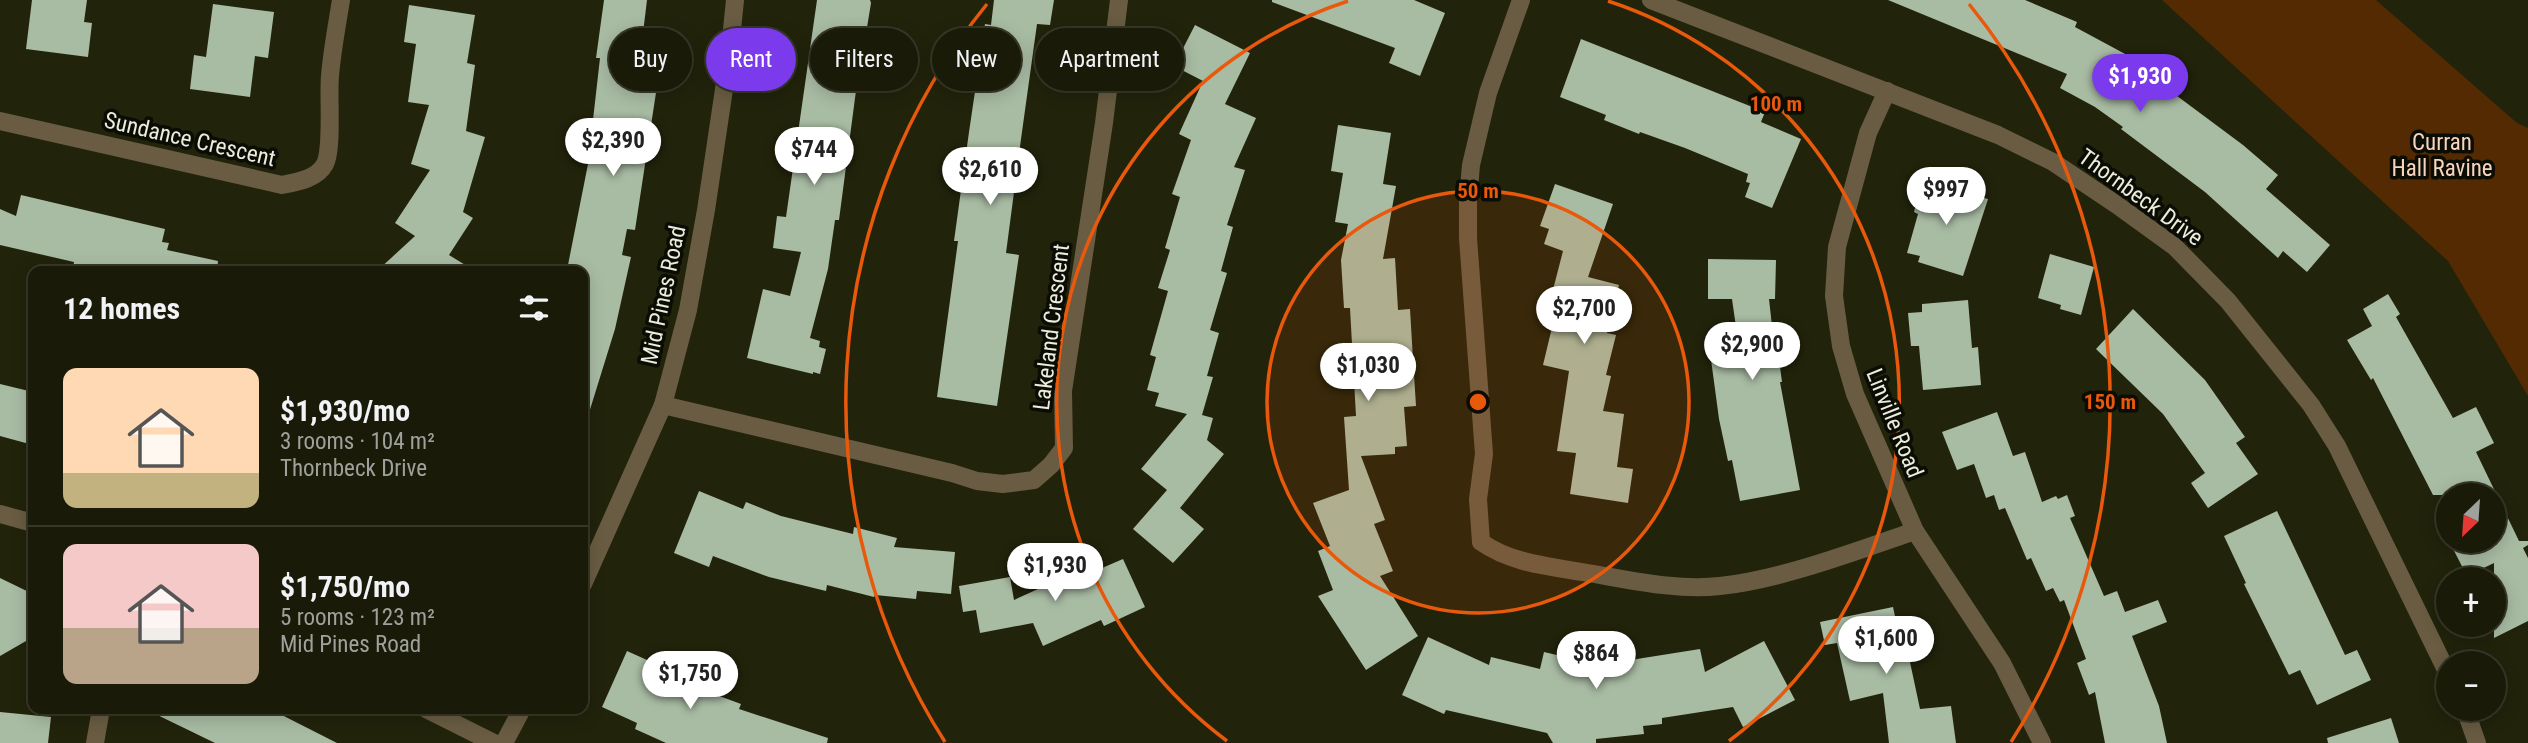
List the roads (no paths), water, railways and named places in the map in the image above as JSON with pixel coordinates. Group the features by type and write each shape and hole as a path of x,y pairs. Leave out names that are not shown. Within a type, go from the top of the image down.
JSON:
{"street":[{"name":"Sundance Crescent","path":"0,121 282,185 301,182 325,164 330,77 341,0"},
{"name":"Mid Pines Road","path":"588,573 663,405 688,310 706,211 735,0"},
{"name":"Lakeland Crescent","path":"663,405 953,473 977,481 1003,484 1034,480 1051,465 1064,448 1063,391 1104,123 1119,0"},
{"path":"1521,0 1488,93 1471,165 1468,200 1468,238 1484,453 1478,499 1481,542 1496,553 1533,564 1673,586 1719,586 1792,570 1914,531"},
{"name":"Thornbeck Drive","path":"1651,0 1998,135 2053,162 2175,247 2228,301 2311,405 2337,446 2437,651"},
{"name":"Linville Road","path":"1887,91 1868,133 1837,247 1834,296 1840,346 1854,394 1914,531 2002,663 2042,743"},
{"path":"0,514 28,522"},
{"path":"96,743 101,714"},
{"path":"436,714 494,743"},
{"path":"504,743 519,714"},
{"path":"2469,721 2477,743"}],"park label":[{"name":"Curran Hall Ravine","path":"2442,155"}]}
